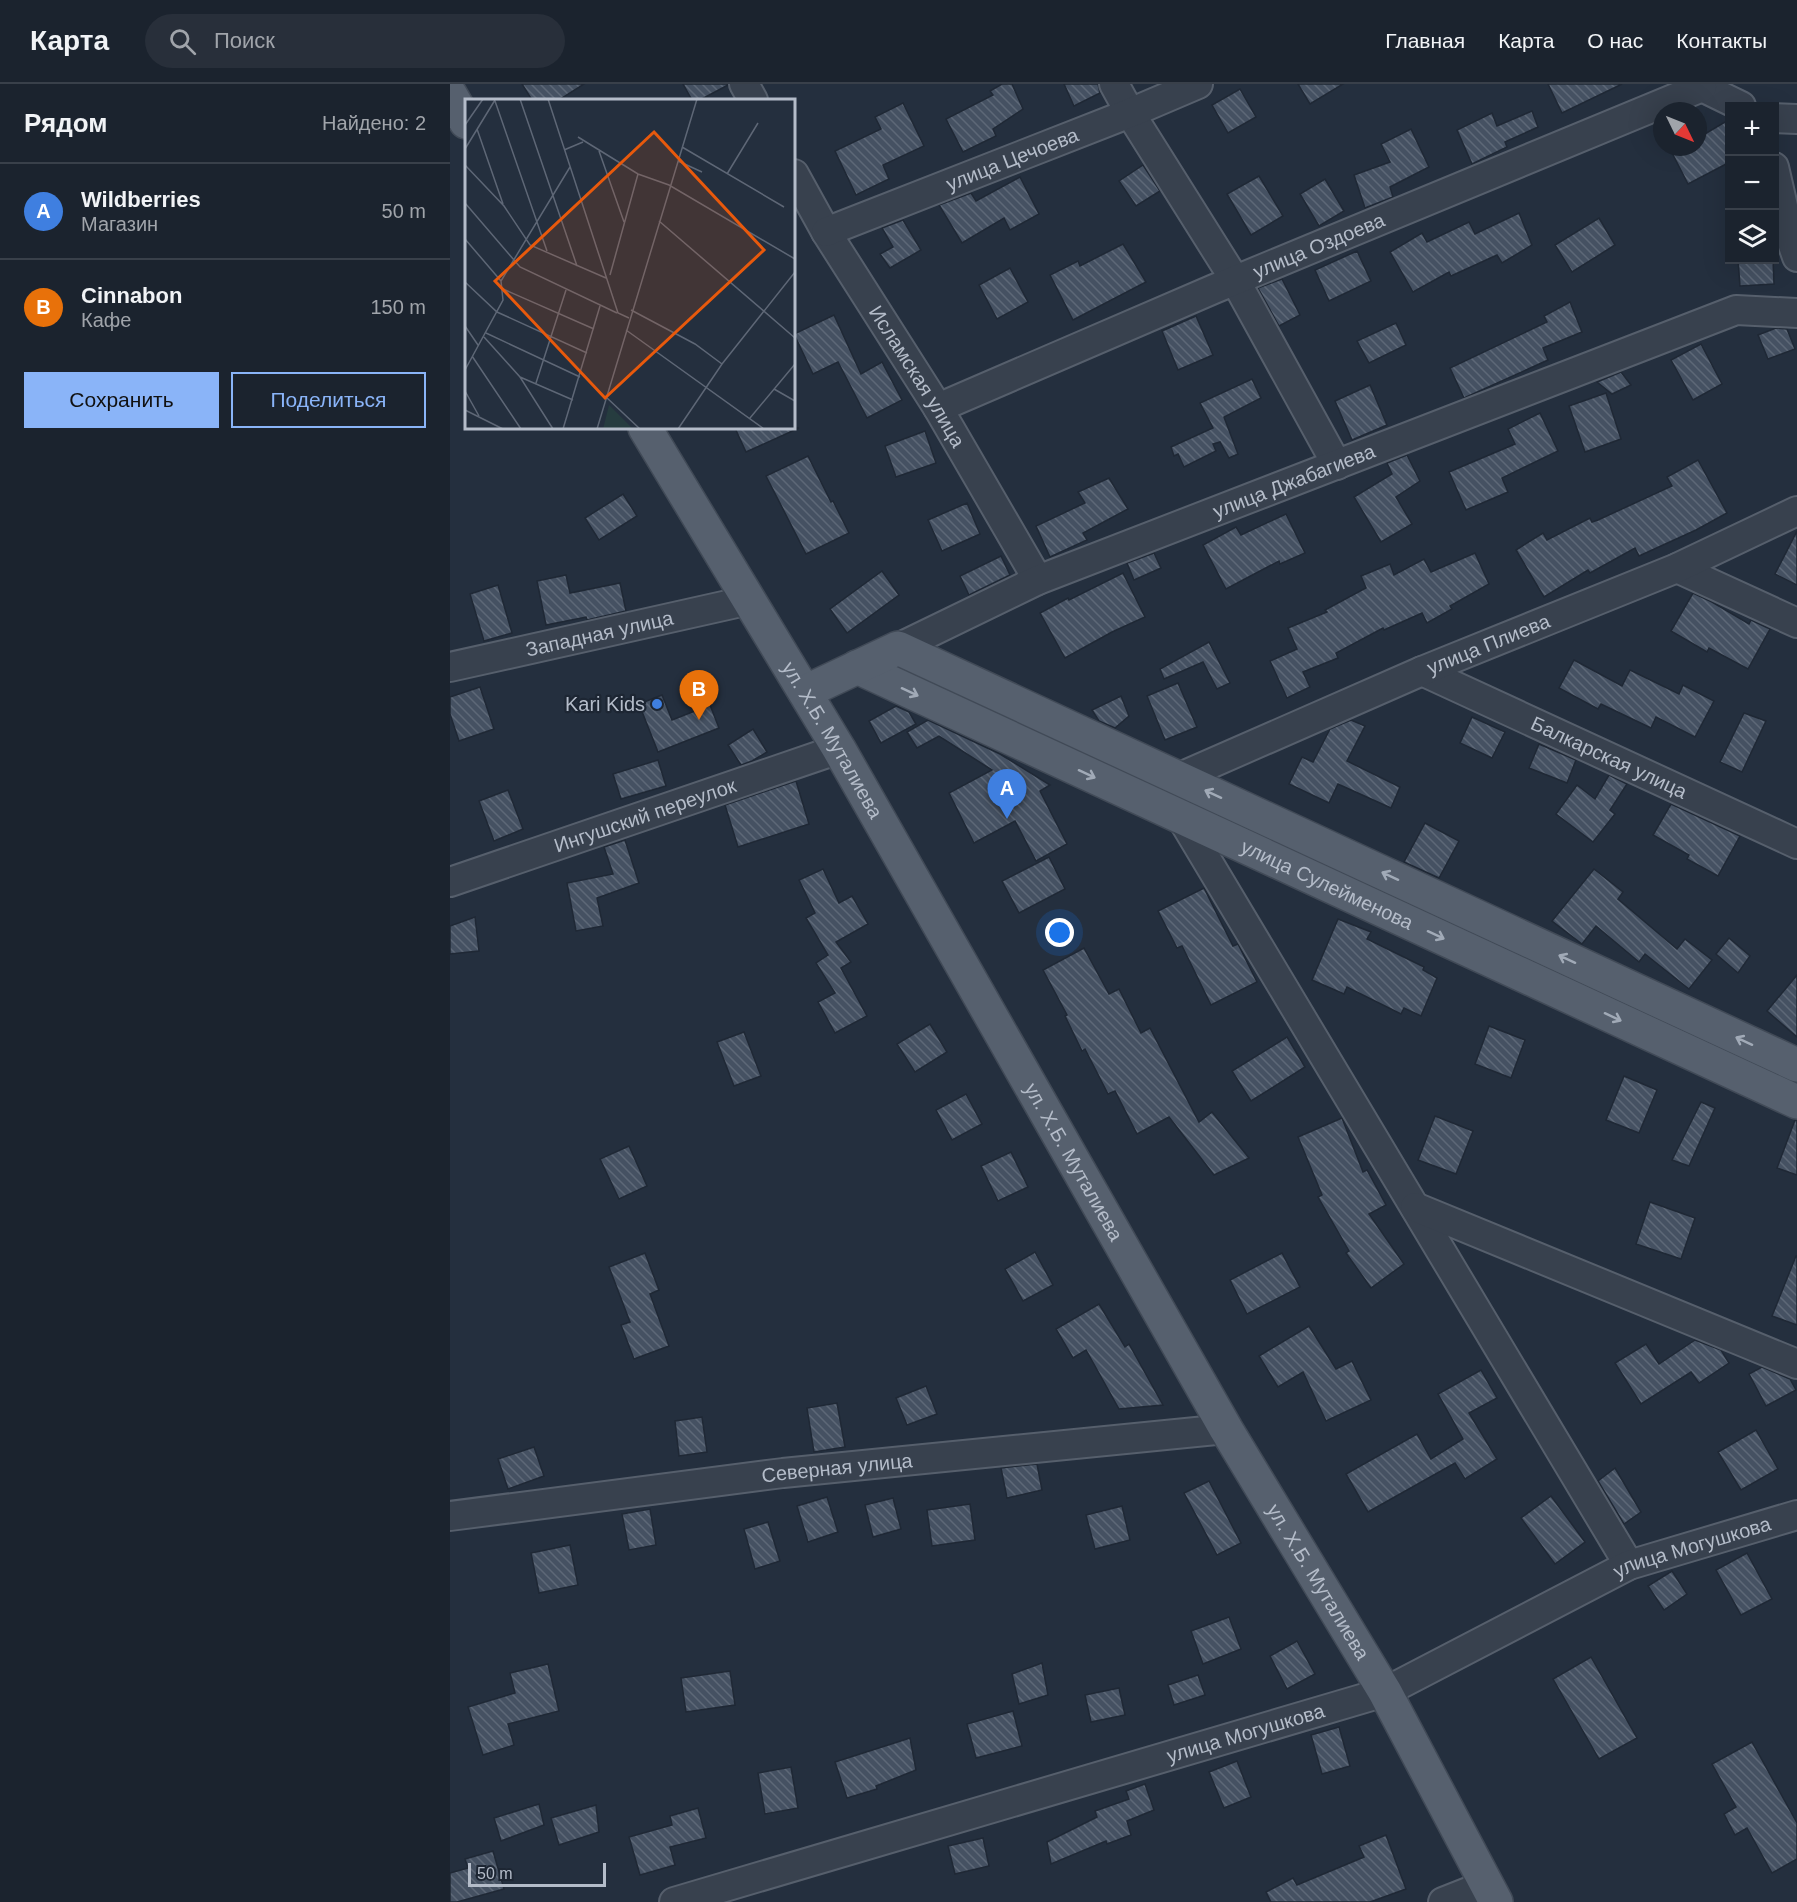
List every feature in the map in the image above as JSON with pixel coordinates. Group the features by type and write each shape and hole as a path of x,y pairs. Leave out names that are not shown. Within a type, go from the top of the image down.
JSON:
{"main road":[{"name":"ул. Х.Б. Муталиева","path":"646,429 839,749 1226,1430 1385,1692 1491,1893"},
{"name":"улица Джабагиева","path":"805,692 898,648"},
{"name":"улица Сулейменова","path":"898,648 1797,1065"},
{"name":"улица Сулейменова","path":"857,668 1797,1102"}],"street":[{"path":"744,84 752,99"},
{"path":"1114,84 1234,280 1337,465"},
{"name":"улица Цечоева","path":"826,232 1130,113 1198,84"},
{"path":"1701,86 1733,102"},
{"name":"улица Оздоева","path":"938,408 1234,280 1701,86"},
{"path":"1779,118 1797,119"},
{"name":"Исламская улица","path":"795,176 826,232 938,408 1038,580"},
{"path":"1779,189 1797,257"},
{"name":"улица Джабагиева","path":"898,648 1038,580 1736,310 1797,313"},
{"name":"улица Плиева","path":"1178,778 1422,670 1677,568 1797,511"},
{"path":"1677,568 1797,623"},
{"name":"Западная улица","path":"450,667 750,600"},
{"name":"Балкарская улица","path":"1422,670 1797,844"},
{"name":"Ингушский переулок","path":"450,882 839,749"},
{"path":"1181,817 1629,1565"},
{"path":"1414,1207 1797,1364"},
{"name":"Северная улица","path":"450,1516 783,1473 1226,1430"},
{"name":"улица Могушкова","path":"674,1902 1385,1692 1629,1565 1797,1515"},
{"path":"1443,1902 1491,1893"}],"building":[{"path":"522,84 584,84 561,99 531,99"},
{"path":"683,84 728,84 702,99 691,99"},
{"path":"1002,84 1012,84 1023,109 993,129 996,136 963,152 946,119 993,95 990,91"},
{"path":"1064,84 1098,84 1100,93 1074,106"},
{"path":"1298,84 1343,84 1310,104"},
{"path":"1548,84 1622,84 1562,113"},
{"path":"1240,89 1256,117 1228,133 1212,105"},
{"path":"903,103 924,146 883,165 889,179 856,195 835,151 881,129 875,117"},
{"path":"1532,111 1538,127 1505,142 1507,147 1472,164 1457,130 1492,113 1497,126"},
{"path":"1725,122 1725,165 1688,184 1674,156 1707,156 1707,133"},
{"path":"1411,129 1429,167 1390,187 1393,197 1365,208 1354,175 1390,162 1381,144"},
{"path":"1143,165 1160,191 1136,206 1119,181"},
{"path":"1259,176 1283,216 1251,235 1227,194"},
{"path":"1020,177 1039,214 1010,230 1004,218 962,243 939,205 971,193 976,201"},
{"path":"1325,179 1344,211 1319,226 1300,194"},
{"path":"1519,213 1532,245 1502,263 1497,255 1451,276 1449,272 1413,292 1390,252 1422,233 1427,242 1469,222 1475,234"},
{"path":"1599,218 1615,245 1572,272 1555,245"},
{"path":"903,220 921,250 890,268 880,254 893,247 882,228"},
{"path":"1123,244 1146,282 1073,320 1050,275 1078,261 1080,266"},
{"path":"1357,251 1371,281 1329,301 1315,270"},
{"path":"1738,264 1773,264 1774,284 1740,286"},
{"path":"1010,268 1028,302 997,319 979,285"},
{"path":"1282,279 1300,315 1279,326 1258,288"},
{"path":"1570,302 1582,332 1543,348 1548,360 1464,398 1450,368 1547,322 1544,316"},
{"path":"834,315 861,374 882,362 902,400 867,418 838,362 813,374 795,334"},
{"path":"1196,316 1213,355 1178,370 1162,331"},
{"path":"1396,323 1406,345 1369,363 1357,341"},
{"path":"1776,328 1787,329 1795,349 1768,359 1758,335"},
{"path":"1701,344 1722,384 1693,400 1671,360"},
{"path":"1621,372 1631,385 1612,394 1597,382"},
{"path":"1252,379 1261,398 1224,417 1238,454 1229,458 1220,442 1213,444 1216,451 1184,467 1178,454 1174,456 1171,447 1213,428 1200,403"},
{"path":"1370,385 1387,425 1352,440 1335,401"},
{"path":"1606,393 1621,439 1585,452 1569,406"},
{"path":"1540,413 1558,451 1502,478 1508,492 1466,510 1449,472 1515,444 1508,429"},
{"path":"799,428 746,452 735,429"},
{"path":"925,431 936,463 896,477 885,446"},
{"path":"1407,455 1420,481 1396,497 1412,524 1381,542 1354,497 1392,474 1387,463"},
{"path":"808,456 849,533 806,554 766,476"},
{"path":"1698,460 1727,513 1639,556 1635,548 1590,573 1588,570 1544,597 1516,550 1543,533 1547,540 1590,518 1592,522 1598,520 1672,486 1667,477"},
{"path":"1109,478 1128,509 1083,533 1087,540 1050,557 1036,526 1085,503 1078,492"},
{"path":"623,494 637,516 599,540 585,518"},
{"path":"967,503 980,534 942,551 928,520"},
{"path":"1286,514 1305,553 1280,564 1279,561 1226,589 1203,545 1236,527 1241,535"},
{"path":"1797,531 1797,585 1775,574"},
{"path":"1154,553 1161,568 1134,580 1127,563"},
{"path":"1475,553 1489,584 1450,606 1452,609 1427,623 1422,613 1384,630 1383,628 1336,653 1338,658 1303,672 1310,687 1287,698 1270,661 1297,649 1288,628 1327,612 1325,610 1366,588 1361,576 1390,564 1394,575 1424,559 1431,572"},
{"path":"1001,556 1010,575 969,595 960,576"},
{"path":"882,571 899,595 847,633 830,609"},
{"path":"1123,573 1145,617 1065,658 1040,613"},
{"path":"566,575 570,593 620,583 626,611 587,620 586,617 546,625 537,581"},
{"path":"498,585 512,633 484,641 470,594"},
{"path":"1693,593 1749,624 1751,620 1770,629 1748,669 1709,648 1707,652 1671,631"},
{"path":"1209,642 1230,683 1217,689 1203,662 1164,679 1160,669"},
{"path":"1574,660 1622,686 1630,670 1679,694 1683,685 1714,701 1695,737 1656,717 1651,728 1601,704 1598,709 1559,688"},
{"path":"1178,683 1197,727 1165,740 1147,696"},
{"path":"480,687 494,729 459,741 450,714 450,697"},
{"path":"662,695 672,720 710,705 719,728 658,752 639,704"},
{"path":"1121,696 1129,716 1115,728 1099,721 1092,710"},
{"path":"896,706 909,712 916,724 881,743 869,721"},
{"path":"1744,713 1766,721 1742,772 1720,762"},
{"path":"1472,717 1505,732 1492,758 1460,743"},
{"path":"928,720 1000,754 1050,785 1040,791 1067,844 1036,861 1015,821 974,843 949,793 992,770 939,736 917,748 907,732"},
{"path":"1351,720 1365,726 1347,761 1400,787 1391,808 1338,784 1329,803 1289,784 1302,757 1313,762 1330,729"},
{"path":"753,729 767,752 741,765 728,745"},
{"path":"1539,744 1576,760 1567,783 1529,768"},
{"path":"658,760 666,786 621,799 613,774"},
{"path":"1609,775 1627,784 1610,810 1615,814 1593,842 1556,814 1577,785 1595,799"},
{"path":"796,781 809,824 738,847 725,805"},
{"path":"508,790 523,829 494,841 479,801"},
{"path":"1671,804 1740,836 1718,876 1687,859 1689,855 1653,835"},
{"path":"1425,823 1459,841 1439,878 1404,862"},
{"path":"625,840 639,883 597,898 603,926 576,931 567,883 613,874 604,847"},
{"path":"1049,857 1065,889 1019,913 1002,881"},
{"path":"823,869 839,903 852,896 868,924 836,942 851,962 841,968 867,1016 835,1033 818,1002 835,993 816,963 828,955 806,918 815,913 799,880"},
{"path":"1594,869 1623,892 1618,899 1677,949 1685,939 1712,960 1689,989 1645,954 1639,962 1596,926 1582,944 1552,921"},
{"path":"1204,888 1233,946 1238,944 1257,982 1211,1005 1182,946 1177,948 1158,911"},
{"path":"475,917 479,951 450,954 450,926"},
{"path":"1338,919 1371,932 1367,939 1424,967 1423,970 1437,978 1421,1016 1404,1008 1401,1014 1347,987 1344,994 1312,980"},
{"path":"1729,938 1750,956 1738,973 1716,954"},
{"path":"1084,948 1109,994 1119,989 1141,1033 1150,1028 1199,1122 1212,1112 1249,1158 1214,1175 1169,1117 1137,1134 1115,1091 1108,1094 1085,1049 1082,1051 1065,1016 1067,1015 1043,970"},
{"path":"1797,975 1797,1037 1767,1011"},
{"path":"930,1024 947,1052 915,1072 897,1044"},
{"path":"1489,1026 1525,1040 1511,1078 1475,1064"},
{"path":"744,1032 761,1076 734,1086 717,1042"},
{"path":"1287,1037 1305,1067 1251,1101 1232,1071"},
{"path":"1624,1076 1657,1090 1639,1133 1606,1120"},
{"path":"966,1094 982,1124 952,1140 936,1110"},
{"path":"1701,1102 1715,1108 1689,1166 1672,1160"},
{"path":"1435,1116 1473,1131 1456,1174 1418,1160"},
{"path":"1342,1118 1363,1172 1367,1170 1386,1205 1369,1214 1404,1264 1371,1288 1346,1253 1349,1251 1318,1197 1322,1195 1298,1137"},
{"path":"1795,1120 1797,1120 1797,1175 1777,1168"},
{"path":"629,1146 647,1186 619,1199 600,1159"},
{"path":"1011,1152 1028,1187 998,1201 981,1166"},
{"path":"1650,1202 1695,1218 1681,1259 1636,1244"},
{"path":"1035,1252 1053,1285 1023,1301 1005,1269"},
{"path":"645,1253 659,1290 650,1294 669,1346 634,1359 621,1325 630,1322 609,1267"},
{"path":"1282,1253 1300,1287 1247,1314 1230,1280"},
{"path":"1797,1256 1797,1325 1772,1316"},
{"path":"1099,1304 1125,1347 1129,1344 1163,1405 1119,1409 1086,1350 1073,1358 1056,1329"},
{"path":"1309,1326 1336,1369 1352,1361 1371,1400 1326,1421 1303,1372 1278,1387 1259,1356"},
{"path":"1695,1340 1721,1350 1729,1363 1699,1383 1691,1372 1641,1404 1615,1363 1646,1344 1659,1364"},
{"path":"1762,1367 1790,1379 1796,1390 1766,1406 1749,1374"},
{"path":"1481,1370 1497,1398 1469,1413 1497,1459 1465,1479 1455,1463 1368,1512 1346,1474 1417,1434 1431,1459 1463,1439 1438,1394"},
{"path":"926,1386 937,1414 907,1425 896,1398"},
{"path":"837,1403 845,1447 814,1452 807,1408"},
{"path":"702,1417 707,1452 679,1456 675,1421"},
{"path":"1756,1430 1778,1469 1741,1490 1718,1452"},
{"path":"534,1447 544,1476 508,1489 498,1459"},
{"path":"1037,1464 1042,1490 1007,1498 1001,1468"},
{"path":"1615,1468 1641,1512 1624,1524 1598,1481"},
{"path":"1209,1481 1241,1543 1217,1555 1184,1493"},
{"path":"1551,1496 1585,1542 1555,1564 1521,1518"},
{"path":"827,1497 838,1532 808,1542 797,1506"},
{"path":"893,1498 901,1529 873,1537 865,1505"},
{"path":"970,1504 975,1540 932,1546 927,1510"},
{"path":"1122,1506 1130,1540 1095,1549 1086,1515"},
{"path":"650,1509 656,1545 629,1550 622,1514"},
{"path":"768,1522 780,1561 755,1569 744,1529"},
{"path":"570,1545 578,1585 539,1593 531,1553"},
{"path":"1747,1553 1772,1599 1741,1615 1716,1570"},
{"path":"1672,1571 1687,1594 1664,1610 1648,1586"},
{"path":"1229,1617 1241,1649 1203,1664 1191,1631"},
{"path":"1297,1641 1315,1674 1287,1689 1270,1656"},
{"path":"1591,1657 1637,1738 1599,1759 1553,1679"},
{"path":"1042,1663 1048,1695 1019,1704 1012,1674"},
{"path":"548,1664 559,1711 508,1724 514,1745 483,1755 468,1707 515,1693 510,1673"},
{"path":"730,1671 735,1705 686,1712 681,1678"},
{"path":"1198,1675 1205,1695 1174,1705 1168,1685"},
{"path":"1119,1688 1125,1715 1091,1722 1085,1695"},
{"path":"1013,1711 1022,1746 976,1758 967,1724"},
{"path":"1339,1727 1350,1766 1322,1774 1311,1735"},
{"path":"910,1738 916,1770 876,1786 877,1789 847,1798 835,1762"},
{"path":"1752,1742 1797,1823 1797,1859 1772,1873 1747,1828 1735,1835 1724,1814 1736,1807 1712,1764"},
{"path":"1237,1761 1251,1797 1224,1808 1209,1772"},
{"path":"791,1767 798,1808 765,1814 758,1773"},
{"path":"1145,1784 1154,1810 1127,1821 1131,1835 1107,1844 1106,1841 1051,1864 1047,1842 1097,1817 1095,1811 1129,1799 1126,1791"},
{"path":"539,1804 544,1825 501,1841 494,1818"},
{"path":"596,1805 599,1832 559,1845 551,1818"},
{"path":"698,1808 706,1838 670,1847 675,1865 640,1875 629,1837 672,1825 670,1816"},
{"path":"1386,1835 1406,1889 1370,1902 1271,1902 1266,1892 1293,1878 1297,1885 1364,1857 1359,1846"},
{"path":"983,1838 989,1866 955,1874 948,1846"},
{"path":"493,1851 504,1889 450,1902 450,1873 468,1868 465,1859"}],"place":[{"name":"Kari Kids","path":"657,704"},
{"name":"Cinnabon","path":"699,720"},
{"name":"Wildberries","path":"1007,819"}]}
